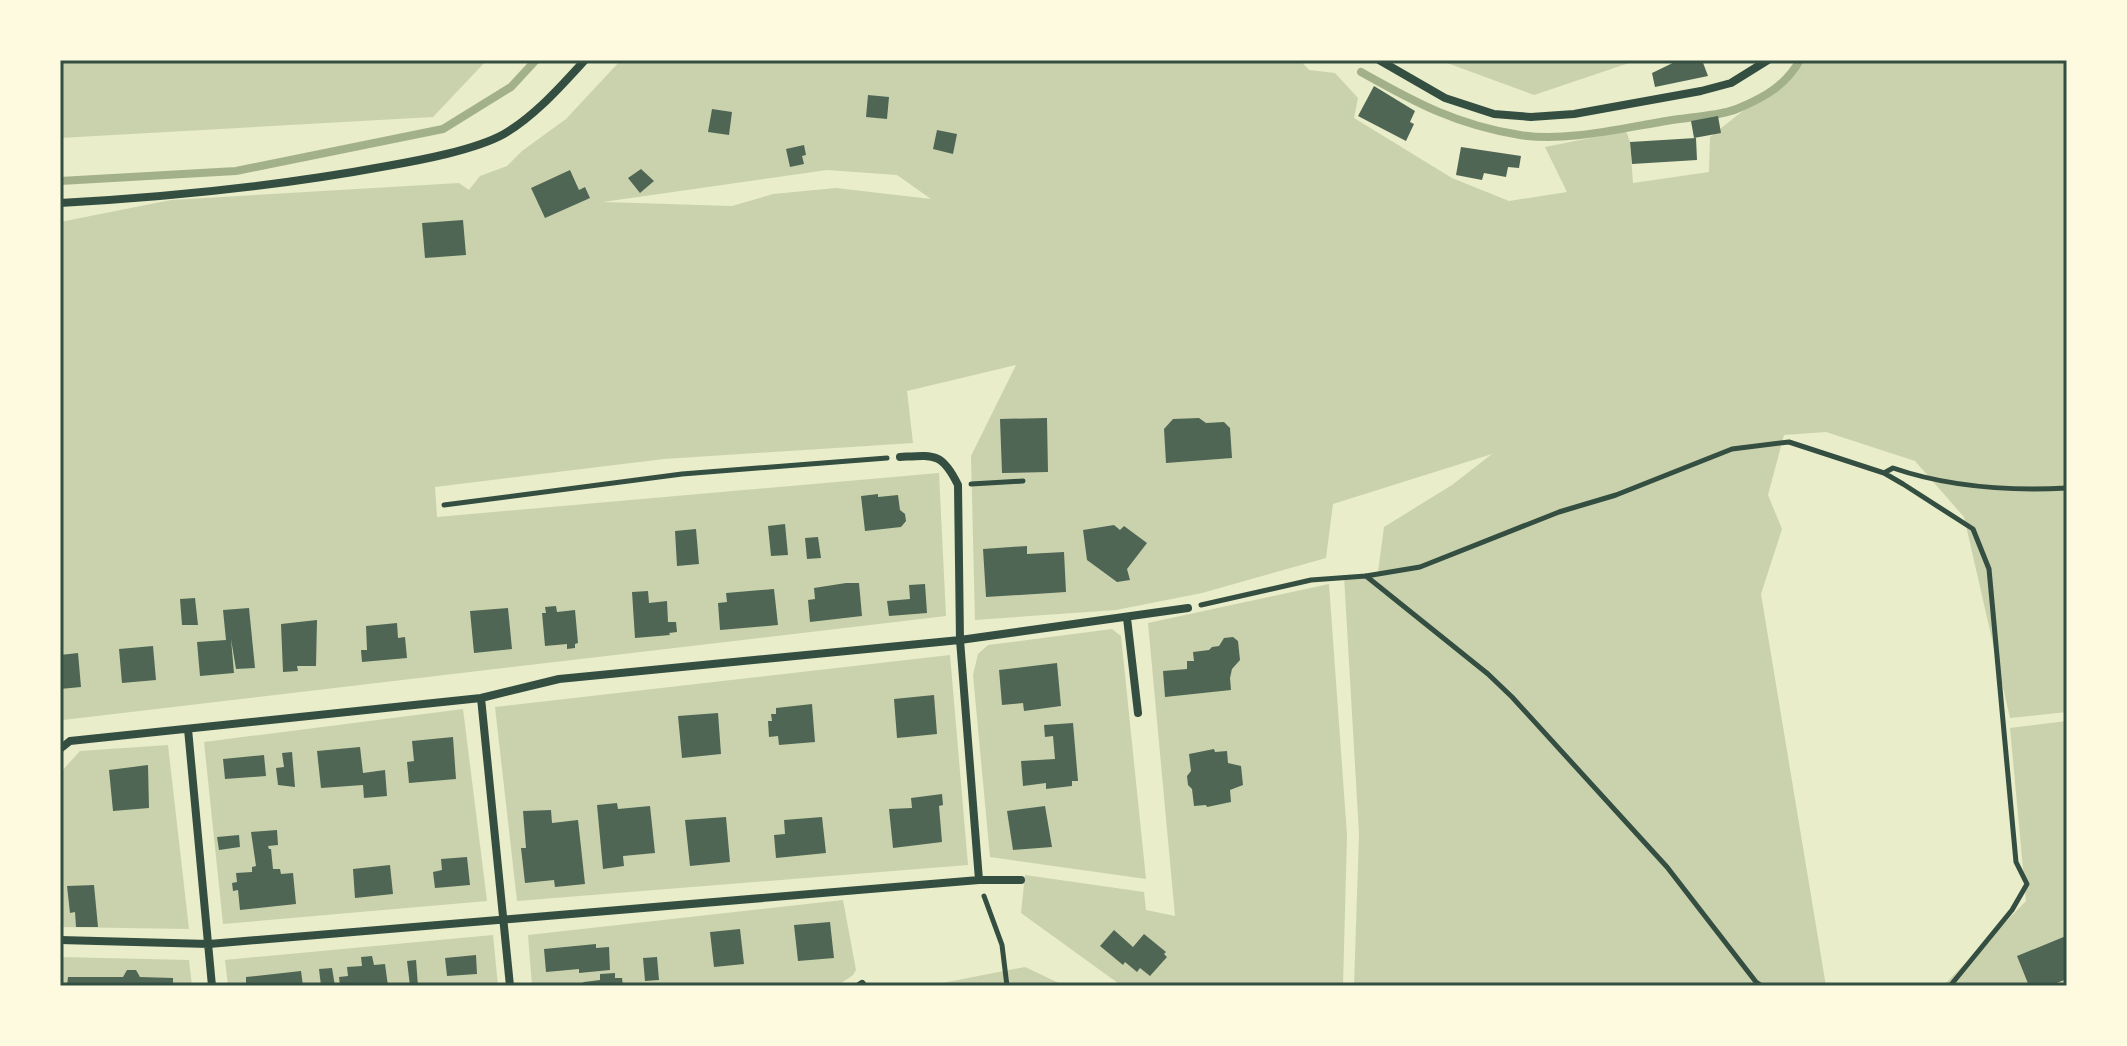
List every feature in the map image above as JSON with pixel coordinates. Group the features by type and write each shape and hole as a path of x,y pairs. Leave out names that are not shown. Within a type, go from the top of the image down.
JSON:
{"street":[{"path":"60,203 202,192 343,174 434,157 504,134 552,96 585,60"},
{"path":"1379,60 1445,98 1494,114 1531,117 1574,114 1701,91 1731,83 1768,60"},
{"path":"900,457 933,455 948,463 958,485 960,640 979,880"},
{"path":"60,749 70,741 481,698 559,679 960,640 1188,608"},
{"path":"1127,618 1138,713"},
{"path":"481,698 510,986"},
{"path":"188,729 212,986"},
{"path":"60,940 209,944 979,880 1021,880"}],"path":[{"path":"1188,608 1311,580 1366,576 1420,567 1732,449 1789,442 1884,473 1973,529 1989,569 2016,862 2027,884 2012,910 1950,986"},
{"path":"444,505 682,474 900,457"},
{"path":"1884,473 1893,468 1915,476 2020,491 2067,488"},
{"path":"958,485 1023,481"},
{"path":"1366,576 1512,697 1667,867 1762,986"},
{"path":"979,880 1002,945 1007,986"}],"green space":[{"path":"60,60 487,60 433,117 60,138"},
{"path":"621,60 1300,60 1309,70 1335,73 1358,98 1354,118 1452,178 1509,201 1567,192 1545,147 1626,131 1630,142 1633,183 1709,172 1710,137 1807,60 2067,60 2067,712 2010,718 1964,517 1915,461 1826,432 1784,435 1768,495 1782,529 1761,594 1826,986 1354,986 1359,834 1344,576 1378,572 1384,527 1452,485 1492,454 1333,504 1326,558 1202,593 1116,610 975,620 971,456 1016,365 907,391 913,443 664,459 435,487 437,517 939,473 946,616 63,720 60,724 60,222 171,200 459,183 469,190 480,176 507,166 566,119","holes":["827,170 897,175 931,199 836,188 773,194 732,206 603,202"]},
{"path":"1439,60 1638,60 1534,95"},
{"path":"1329,584 1347,835 1343,986 1122,986 1021,913 1025,875 1144,892 1146,910 1175,916 1148,623"},
{"path":"1112,629 1121,636 1146,879 990,857 973,675 978,654 988,645"},
{"path":"950,655 968,865 517,901 495,707"},
{"path":"463,709 487,901 223,924 204,742"},
{"path":"2067,721 2067,986 1943,986 2026,901 2010,728"},
{"path":"168,745 189,929 60,927 60,773 80,751"},
{"path":"843,900 856,970 837,986 532,986 528,935"},
{"path":"493,935 498,986 228,986 225,960"},
{"path":"60,957 189,960 192,986 60,986"},
{"path":"1025,967 1065,986 927,986"}],"building":[{"path":"1679,60 1702,60 1708,76 1655,87 1652,73"},
{"path":"1374,86 1415,111 1410,122 1414,124 1406,141 1358,116"},
{"path":"868,95 889,97 887,119 866,117"},
{"path":"712,109 732,112 729,135 708,132"},
{"path":"1718,116 1721,133 1694,138 1691,121"},
{"path":"937,130 957,134 953,154 933,149"},
{"path":"1696,138 1697,160 1632,164 1630,142"},
{"path":"804,145 804,164 790,167 786,149"},
{"path":"1461,147 1521,156 1519,168 1508,167 1506,177 1484,173 1482,180 1456,175"},
{"path":"641,169 654,181 640,193 628,178"},
{"path":"570,170 579,190 585,187 590,198 545,218 531,188"},
{"path":"463,220 466,255 425,258 422,223"},
{"path":"1047,418 1048,472 1002,473 1000,419"},
{"path":"1199,418 1206,423 1224,422 1230,428 1232,458 1166,463 1164,429 1173,419"},
{"path":"878,494 878,497 898,495 900,510 905,514 906,521 901,527 865,531 861,496"},
{"path":"785,524 788,555 771,556 768,526"},
{"path":"1114,525 1120,530 1124,526 1147,543 1127,569 1130,580 1117,582 1087,560 1083,530"},
{"path":"696,529 699,564 677,566 675,531"},
{"path":"818,537 821,558 807,559 805,538"},
{"path":"1027,546 1027,554 1064,552 1066,592 986,597 983,549"},
{"path":"859,583 862,616 810,622 808,600 815,599 814,588"},
{"path":"925,584 927,613 889,616 887,601 910,599 909,585"},
{"path":"774,589 778,625 720,630 718,603 727,602 726,593"},
{"path":"648,591 649,603 667,601 668,622 676,622 677,632 635,638 632,592"},
{"path":"195,598 198,625 182,625 180,599"},
{"path":"556,606 557,612 575,610 578,643 575,648 567,649 567,644 545,646 542,613 546,613 545,607"},
{"path":"249,608 255,668 236,669 231,639 234,673 200,676 197,642 226,640 223,610"},
{"path":"508,608 512,649 474,653 470,611"},
{"path":"317,620 316,666 297,666 298,671 283,672 281,624"},
{"path":"397,623 398,638 405,637 407,658 362,662 361,650 367,650 366,626"},
{"path":"1233,637 1238,641 1240,660 1232,669 1231,690 1165,697 1163,671 1187,669 1187,661 1194,661 1193,652 1209,650 1219,646 1224,638"},
{"path":"153,646 156,680 122,683 119,649"},
{"path":"78,653 81,687 60,689 60,655"},
{"path":"1057,663 1061,706 1024,711 1023,703 1002,705 999,670"},
{"path":"934,695 937,734 897,738 894,699"},
{"path":"812,704 815,742 779,745 778,736 769,737 768,721 772,721 771,714 776,714 776,708"},
{"path":"718,713 721,754 682,758 678,716"},
{"path":"1073,723 1078,781 1072,781 1072,786 1046,789 1046,783 1023,786 1021,761 1055,759 1053,736 1045,737 1044,725"},
{"path":"453,737 456,779 409,783 407,762 414,761 412,741"},
{"path":"360,747 363,773 385,770 387,796 364,798 363,785 321,788 317,751"},
{"path":"1214,749 1215,752 1227,751 1228,763 1241,766 1243,785 1230,790 1231,802 1194,806 1187,776 1191,771 1189,754"},
{"path":"292,752 295,787 278,785 276,768 284,767 282,753"},
{"path":"264,755 266,776 225,779 223,759"},
{"path":"148,765 149,808 113,811 109,770"},
{"path":"942,794 943,805 939,806 942,842 893,848 889,809 912,808 911,798"},
{"path":"617,803 618,809 650,806 655,853 623,856 624,866 603,869 597,805"},
{"path":"1045,806 1052,847 1013,850 1007,811"},
{"path":"551,810 552,823 578,820 585,884 555,887 554,880 525,883 521,848 526,848 523,811"},
{"path":"726,817 730,862 690,866 685,820"},
{"path":"822,817 826,853 776,858 774,835 785,834 784,820"},
{"path":"277,830 278,845 268,846 273,869 280,869 281,874 293,873 296,904 240,910 238,890 233,891 232,883 237,882 236,873 252,872 252,867 256,866 251,832"},
{"path":"239,835 240,847 219,850 217,837"},
{"path":"467,857 470,885 435,888 433,872 442,870 441,859"},
{"path":"390,865 393,894 355,898 353,869"},
{"path":"94,885 98,927 76,927 75,912 70,913 67,886"},
{"path":"830,922 834,958 798,961 794,925"},
{"path":"740,929 744,964 714,967 710,932"},
{"path":"1114,930 1133,947 1144,934 1166,952 1167,957 1150,976 1140,968 1137,972 1125,962 1123,965 1100,946"},
{"path":"2066,936 2067,979 2049,986 2029,986 2017,956"},
{"path":"596,944 596,948 609,947 610,970 546,972 544,949"},
{"path":"476,955 477,974 447,976 445,958"},
{"path":"372,956 374,965 385,964 388,986 340,986 339,977 348,976 347,967 362,966 361,957"},
{"path":"657,957 659,980 645,981 643,958"},
{"path":"416,960 418,986 410,986 407,961"},
{"path":"332,968 335,986 321,986 319,969"},
{"path":"127,970 136,970 140,977 173,978 173,986 67,986 68,977 123,977"},
{"path":"301,971 303,986 246,986 246,977"},
{"path":"615,973 615,978 622,978 623,986 578,986 600,980 600,974"}],"waterway":[{"path":"60,181 236,171 443,129 511,87 536,60"},
{"path":"1361,72 1457,119 1497,131 1558,137 1732,111 1774,89 1800,60"}]}
